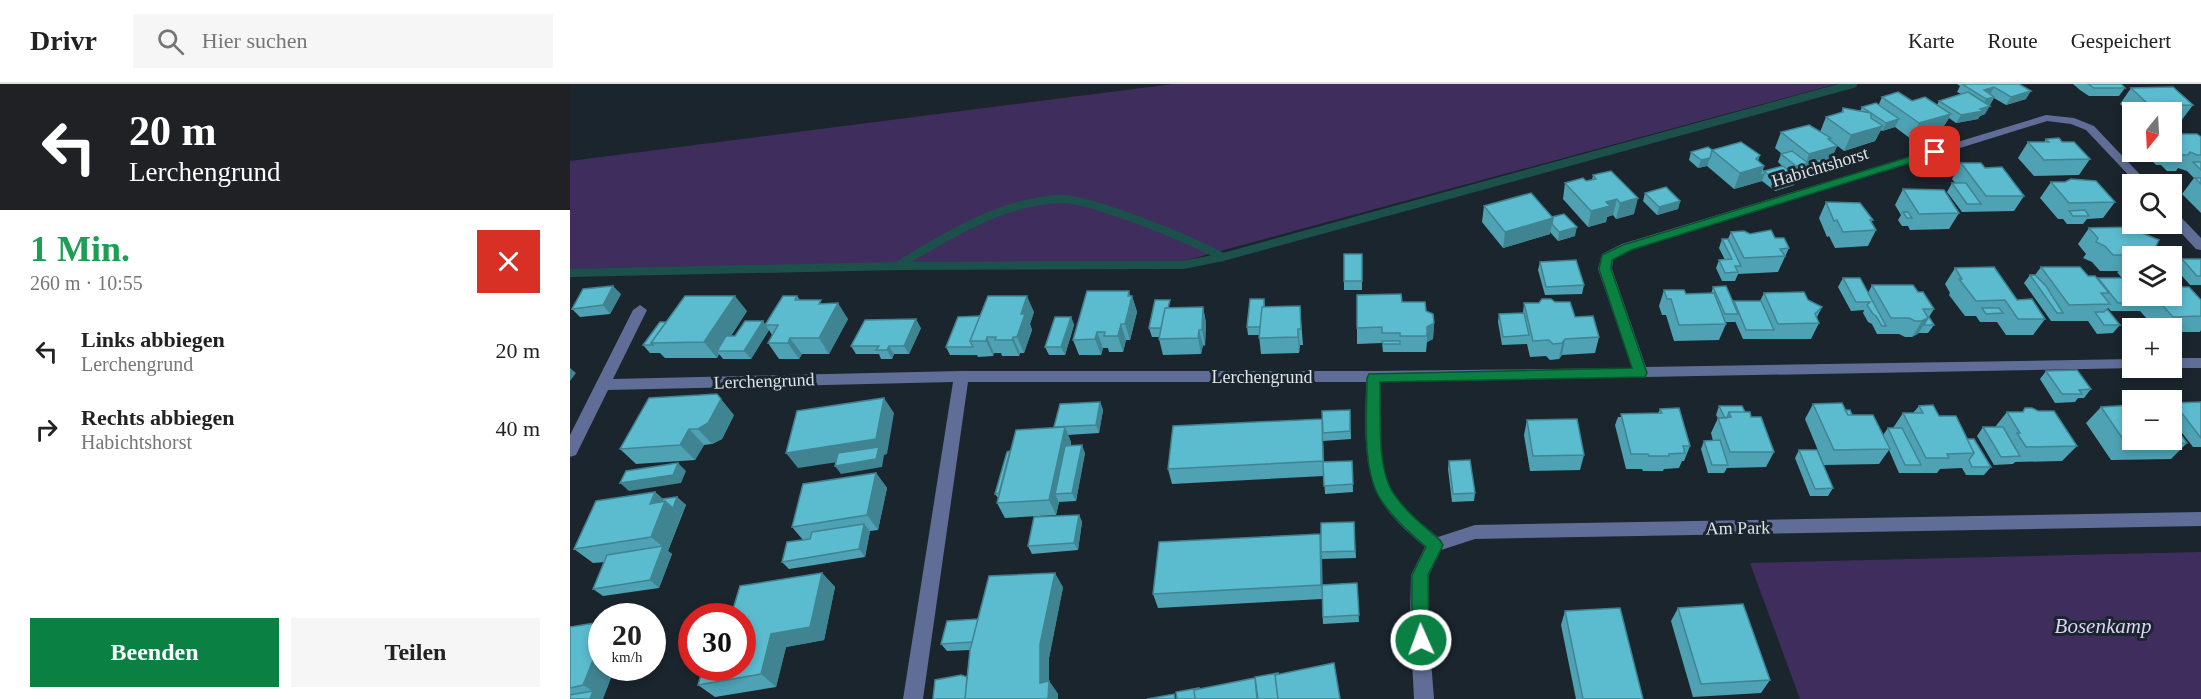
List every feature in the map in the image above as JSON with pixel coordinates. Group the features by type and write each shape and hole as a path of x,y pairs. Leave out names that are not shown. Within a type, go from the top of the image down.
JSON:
{"street":[{"name":"Habichtshorst","path":"1641,373 1605,269 1607,258 1627,247 2046,118 2081,123 2090,128 2134,174"},
{"path":"2182,226 2201,246"},
{"path":"571,448 639,310"},
{"path":"2182,363 2201,363"},
{"path":"1424,699 1419,622 1420,575 1435,545 1410,523 1386,495 1376,467 1373,378 2122,364"},
{"path":"913,699 961,376"},
{"name":"Lerchengrund","path":"604,385 961,376 1373,378"},
{"name":"Am Park","path":"1435,545 1475,532 2201,519"}],"green space":[{"path":"1173,84 1836,84 1165,266 570,273 570,161"},
{"name":"Bosenkamp","path":"2201,552 2201,699 1800,699 1750,563"}],"building":[{"path":"1962,84 2019,84 2031,91 2011,97 1994,87 1984,90 1994,97 1986,99"},
{"path":"2088,84 2121,84 2125,88 2094,88"},
{"path":"2173,87 2193,105 2182,105 2182,102 2146,102 2131,88"},
{"path":"1898,92 1912,101 1925,97 1951,114 1919,123 1882,97"},
{"path":"1968,92 1990,106 1980,109 1983,111 1961,115 1939,101"},
{"path":"1876,103 1899,119 1886,123 1862,107"},
{"path":"1843,108 1871,113 1871,118 1883,126 1851,135 1826,117 1843,112"},
{"path":"1809,125 1831,138 1828,139 1837,146 1809,154 1781,132"},
{"path":"2182,134 2197,134 2201,137 2201,155 2190,152 2188,155 2182,155"},
{"path":"2059,138 2062,142 2074,142 2090,159 2044,160 2028,142 2049,142 2046,139"},
{"path":"1741,142 1760,155 1756,159 1764,166 1740,173 1712,150"},
{"path":"1708,147 1712,150 1710,158 1701,160 1691,152"},
{"path":"1792,151 1808,163 1796,166 1781,154"},
{"path":"1825,158 1829,161 1820,163 1816,160"},
{"path":"2193,162 2201,162 2201,170"},
{"path":"1961,163 1981,163 1985,168 2002,167 2024,196 1986,196"},
{"path":"1783,166 1797,177 1778,183 1764,171"},
{"path":"1611,171 1638,198 1620,203 1617,199 1606,202 1610,206 1591,211 1565,183 1583,178 1586,181 1596,179 1593,175"},
{"path":"2071,179 2096,181 2115,202 2069,203 2051,182 2065,182"},
{"path":"1952,183 1966,183 1981,204 1967,204"},
{"path":"1666,187 1680,201 1659,207 1645,193"},
{"path":"1903,189 1944,190 1959,213 1919,214"},
{"path":"1531,193 1553,218 1505,232 1484,206"},
{"path":"1826,202 1860,203 1873,220 1870,220 1876,230 1843,232 1837,220 1834,221"},
{"path":"2085,210 2089,216 2073,216 2069,211"},
{"path":"1903,212 1908,212 1912,218 1907,218"},
{"path":"1564,214 1577,227 1559,232 1552,224 1552,217"},
{"path":"2122,227 2122,234 2144,234 2159,240 2156,246 2122,246 2122,255 2113,255 2105,246 2096,242 2098,238 2089,228"},
{"path":"1771,230 1775,238 1784,238 1789,248 1780,249 1785,256 1744,258 1731,232 1744,231 1750,234"},
{"path":"1722,239 1728,239 1741,266 1735,266 1738,272 1725,273 1719,260 1732,259"},
{"path":"1344,254 1362,254 1362,281 1344,281"},
{"path":"2182,259 2201,259 2201,276 2197,276"},
{"path":"1576,260 1584,285 1546,287 1540,262"},
{"path":"1994,267 2017,300 2032,299 2045,319 2018,319 2005,300 1976,301 1959,279 1962,279 1955,268"},
{"path":"2041,267 2080,267 2088,276 2095,276 2109,293 2101,293 2110,304 2069,305"},
{"path":"2030,275 2035,275 2046,286 2063,313 2057,313"},
{"path":"1843,278 1860,278 1886,326 1882,326 1867,305 1870,302 1856,302"},
{"path":"2098,278 2122,278 2122,303 2118,303"},
{"path":"1872,285 1913,285 1918,292 1923,292 1934,309 1923,309 1928,318 1922,321 1891,318"},
{"path":"613,286 603,305 572,309 583,289"},
{"path":"1726,286 1738,314 1725,314 1713,287"},
{"path":"2182,287 2189,287 2201,300 2201,316 2173,317 2163,306 2182,306"},
{"path":"1664,290 1684,290 1686,294 1714,293 1726,324 1679,325 1671,299 1667,299"},
{"path":"1087,291 1129,291 1128,296 1132,296 1125,324 1121,324 1118,336 1104,336 1105,332 1097,332 1095,339 1073,340"},
{"path":"1804,292 1808,300 1822,307 1815,314 1819,323 1778,324 1764,293"},
{"path":"1401,294 1402,302 1425,302 1426,311 1433,314 1434,323 1427,327 1427,336 1382,333 1382,327 1357,328 1357,295"},
{"path":"685,296 735,296 704,342 651,343"},
{"path":"783,296 797,296 795,300 821,300 819,304 838,303 819,338 790,338 788,343 768,343 778,325 765,325"},
{"path":"988,296 1027,296 1021,314 1025,314 1017,337 1013,337 1012,340 995,340 996,337 987,337 986,341 970,341"},
{"path":"1250,299 1264,299 1260,327 1247,327"},
{"path":"1542,299 1570,302 1575,317 1593,316 1599,337 1565,339 1562,343 1553,344 1549,340 1533,341 1524,303 1539,303"},
{"path":"1155,300 1170,300 1168,308 1165,308 1161,328 1149,328"},
{"path":"1734,301 1761,301 1774,330 1746,330"},
{"path":"1300,306 1301,329 1298,329 1298,337 1259,338 1262,307"},
{"path":"1203,307 1202,330 1199,330 1198,338 1159,339 1165,308"},
{"path":"1982,308 1999,308 2003,313 1986,314"},
{"path":"2107,309 2120,325 2104,325 2095,312 2104,312"},
{"path":"1524,313 1529,335 1503,337 1499,314"},
{"path":"980,316 970,341 973,347 946,347 958,317"},
{"path":"1055,317 1071,317 1061,347 1045,347"},
{"path":"1929,317 1934,325 1924,325"},
{"path":"916,319 904,346 889,346 887,350 876,350 879,346 851,346 865,320"},
{"path":"745,321 763,321 744,351 717,351 726,336 735,336"},
{"path":"660,322 666,322 651,343 653,345 643,345"},
{"path":"1382,341 1400,341 1400,344 1383,344"},
{"path":"2077,370 2091,389 2079,390 2082,394 2062,394 2046,371"},
{"path":"717,394 721,399 708,423 698,429 689,429 680,445 620,449 649,398"},
{"path":"884,398 876,439 786,453 797,411"},
{"path":"1100,402 1096,425 1054,427 1060,404"},
{"path":"2201,402 2201,438 2182,413 2182,403"},
{"path":"1842,403 1848,415 1873,415 1890,449 1834,450 1813,404"},
{"path":"1933,405 1939,416 1956,416 1974,453 1947,454 1949,458 1926,458 1903,413 1923,413 1919,406"},
{"path":"1719,406 1742,406 1745,412 1729,412 1725,418"},
{"path":"2122,406 2122,438 2101,407"},
{"path":"1679,408 1690,446 1683,446 1685,453 1669,454 1669,456 1631,454 1621,414 1662,413 1660,409"},
{"path":"2025,408 2054,411 2077,446 2026,447 2007,412 2023,412"},
{"path":"1350,410 1350,431 1323,433 1322,411"},
{"path":"1729,412 1750,412 1751,417 1761,417 1774,452 1730,452 1718,418 1731,417"},
{"path":"1322,419 1323,461 1168,469 1173,426"},
{"path":"1577,419 1584,455 1533,456 1527,420"},
{"path":"1065,427 1049,500 997,503 1016,430"},
{"path":"1983,427 2003,427 2020,456 2001,457"},
{"path":"1888,428 1902,428 1921,465 1905,465"},
{"path":"1967,439 1974,439 1991,467 1972,467 1969,460 1974,453"},
{"path":"1720,440 1728,465 1712,465 1704,441"},
{"path":"1082,445 1072,493 1055,494 1065,446"},
{"path":"879,447 876,459 835,466 838,453"},
{"path":"1799,450 1817,450 1833,488 1815,489"},
{"path":"1010,451 999,493 995,494 1007,452"},
{"path":"1470,460 1475,493 1453,494 1449,461"},
{"path":"1352,461 1353,484 1324,486 1323,462"},
{"path":"678,463 673,475 620,483 626,471"},
{"path":"876,473 867,515 792,527 803,484"},
{"path":"655,492 650,504 665,501 651,537 574,549 596,501"},
{"path":"677,497 673,508 665,501 661,502 663,499"},
{"path":"1079,515 1074,543 1028,546 1034,517"},
{"path":"1354,522 1355,551 1321,552 1321,523"},
{"path":"864,524 859,549 782,562 787,542 810,539 812,532"},
{"path":"1320,534 1321,585 1153,594 1159,542"},
{"path":"663,546 650,580 593,589 607,555"},
{"path":"822,573 810,627 771,634 761,674 756,675 756,603 735,603 740,586"},
{"path":"1055,573 1040,644 1040,683 1049,681 1048,699 965,699 970,650 989,576"},
{"path":"1357,583 1359,615 1323,617 1322,585"},
{"path":"1743,604 1770,680 1701,684 1678,608"},
{"path":"1620,608 1643,699 1583,699 1565,611"},
{"path":"978,619 972,642 941,644 947,621"},
{"path":"588,624 588,673 583,685 570,688 570,627"},
{"path":"1334,663 1340,699 1278,699 1275,675"},
{"path":"1278,673 1275,675 1278,699 1258,699 1255,677"},
{"path":"961,675 967,677 965,699 933,699 935,680"},
{"path":"1255,678 1257,699 1195,699 1194,690"},
{"path":"699,681 721,681 698,685"},
{"path":"1199,688 1194,690 1195,699 1177,699 1176,692"},
{"path":"593,691 590,699 570,699 570,695"},
{"path":"1174,694 1175,699 1147,699"}],"waterway":[{"path":"1223,257 1853,84"},
{"path":"897,266 954,233 996,213 1038,201 1060,199 1073,200 1124,215 1181,237 1223,257"},
{"path":"897,266 1183,265 1223,257"},
{"path":"570,273 897,266"}],"route":[{"path":"1421,640 1420,575 1435,545 1410,523 1386,495 1376,467 1373,378 1641,373 1605,269 1607,258 1627,247 1935,152"}]}
